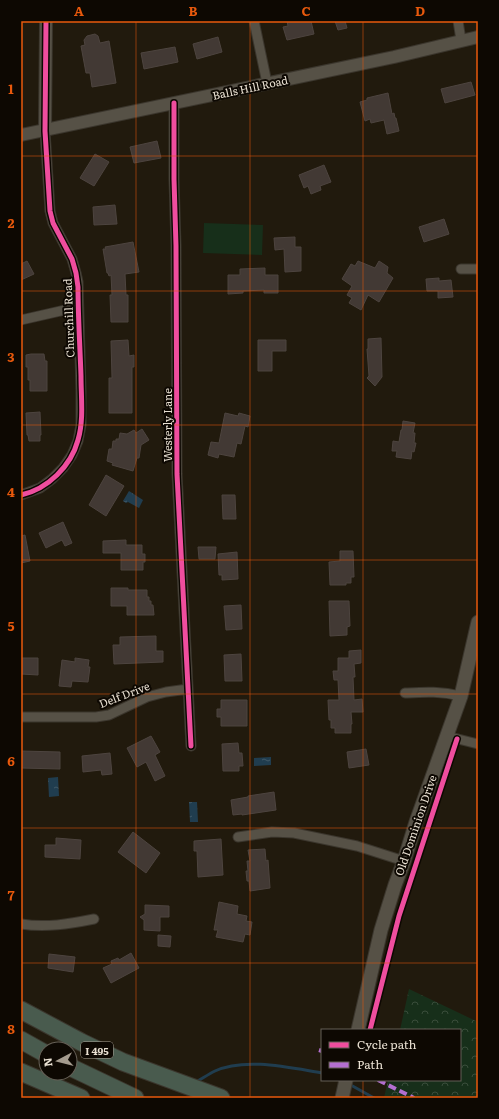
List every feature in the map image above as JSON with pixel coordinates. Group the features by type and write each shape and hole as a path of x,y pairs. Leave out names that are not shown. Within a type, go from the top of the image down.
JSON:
{"highway":[{"name":"I 495","path":"21,1010 81,1042 123,1062 221,1098"},
{"path":"21,1040 38,1050"},
{"path":"78,1071 135,1098"},
{"path":"21,1072 81,1098"}],"main road":[{"name":"Old Dominion Drive","path":"358,1029 381,930 394,885 461,696 478,622"},
{"path":"342,1098 346,1081"}],"street":[{"name":"Churchill Road","path":"21,495 40,488 63,468 72,455 78,440 81,426 78,287 76,273 72,259 53,223 50,211 45,131 46,21"},
{"path":"254,21 267,83"},
{"path":"458,21 461,40"},
{"name":"Balls Hill Road","path":"21,135 394,57 478,37"},
{"name":"Westerly Lane","path":"174,103 178,474 190,746"},
{"path":"461,269 478,269"},
{"path":"21,320 78,307"},
{"name":"Delf Drive","path":"21,717 96,717 109,715 147,697 166,692 188,689"},
{"path":"405,694 448,692 461,696"},
{"path":"446,736 478,744"},
{"path":"238,837 272,832 294,833 357,846 404,860"},
{"path":"21,924 51,926 94,919"}],"green space":[{"path":"204,223 263,225 262,255 203,253"},
{"path":"409,989 478,1022 478,1098 384,1098 388,1081 461,1081 461,1029 400,1029"}],"water":[{"path":"129,491 143,500 139,508 123,501"},
{"path":"271,757 271,765 254,766 254,758"},
{"path":"58,777 59,796 49,797 48,778"},
{"path":"189,802 197,802 198,822 190,822"}],"building":[{"path":"287,21 311,21 314,34 287,40 283,27 288,26"},
{"path":"335,21 345,21 347,28 338,30"},
{"path":"95,34 98,36 100,43 109,41 116,83 92,87 90,73 86,73 81,46 85,45 84,40 87,36"},
{"path":"218,37 222,52 197,59 193,44"},
{"path":"175,47 178,62 144,69 141,53"},
{"path":"471,82 475,95 445,103 441,89"},
{"path":"388,93 392,114 394,113 399,131 387,134 384,120 371,123 370,119 365,121 360,102 367,100 367,98"},
{"path":"157,141 161,158 134,163 130,147"},
{"path":"95,154 109,162 94,186 80,178"},
{"path":"324,165 331,182 320,186 321,190 311,194 308,186 304,188 299,175"},
{"path":"115,205 117,224 94,225 93,207"},
{"path":"444,219 449,234 424,242 419,227"},
{"path":"295,237 295,247 301,247 301,271 285,272 284,249 275,250 274,238"},
{"path":"133,242 139,272 125,274 126,295 128,295 128,322 111,322 111,275 109,276 107,273 103,249 106,249 105,247"},
{"path":"27,261 34,274 21,280 21,264"},
{"path":"358,261 375,268 379,261 388,267 387,273 393,278 379,302 368,295 361,310 349,303 352,298 347,295 352,286 342,279 351,264 355,266"},
{"path":"265,268 265,275 278,275 278,293 264,293 264,290 243,291 243,293 228,294 228,275 240,275 240,269"},
{"path":"439,278 439,281 451,280 453,297 438,298 438,291 427,291 426,279"},
{"path":"381,338 382,377 375,386 367,378 369,376 367,349 368,339"},
{"path":"128,340 129,356 134,355 134,367 132,367 132,413 109,413 109,378 112,378 111,341"},
{"path":"258,340 286,340 286,351 272,351 272,371 258,371"},
{"path":"44,354 45,361 47,361 47,391 30,391 28,367 26,367 26,355"},
{"path":"40,412 40,441 29,441 27,435 26,413"},
{"path":"225,413 238,416 239,413 250,416 248,427 245,426 241,444 237,443 234,457 219,454 218,458 208,455 211,442 219,443"},
{"path":"403,421 415,423 413,433 415,433 414,443 416,443 414,452 412,451 411,459 396,457 397,451 392,451 393,441 399,442"},
{"path":"142,429 149,440 141,445 139,458 137,458 133,471 112,465 113,463 107,461 109,449 112,449 113,441 119,439 120,433 127,434 134,430 136,433"},
{"path":"106,475 124,486 106,516 89,505"},
{"path":"222,495 235,495 236,519 223,519"},
{"path":"63,522 72,543 65,546 62,540 46,548 39,533"},
{"path":"25,535 30,561 21,563 21,536"},
{"path":"126,540 126,545 142,545 142,554 145,554 143,570 121,570 121,553 103,553 103,541"},
{"path":"198,547 216,547 215,559 199,559"},
{"path":"340,551 353,551 354,577 351,577 351,583 346,583 346,585 330,585 329,562 340,561"},
{"path":"237,552 238,579 222,580 222,575 219,575 218,554"},
{"path":"111,588 147,590 147,597 149,597 149,601 151,601 151,605 153,605 154,615 127,615 127,606 111,606"},
{"path":"329,601 349,601 350,626 347,627 347,635 330,636"},
{"path":"241,605 242,629 226,630 224,606"},
{"path":"156,636 156,651 163,651 163,662 114,664 113,645 120,645 120,637"},
{"path":"361,650 361,663 354,664 355,677 353,677 354,700 362,699 363,712 351,712 351,733 335,733 335,728 331,728 331,720 329,720 328,700 339,700 338,680 334,680 333,671 338,671 338,658 349,658 349,651"},
{"path":"241,654 242,681 225,681 224,655"},
{"path":"21,658 38,658 38,675 21,674"},
{"path":"75,658 89,660 88,667 90,667 88,682 72,681 71,687 59,686 62,660 75,662"},
{"path":"221,700 247,700 247,726 221,726 221,717 217,717 217,709 221,709"},
{"path":"151,736 160,752 155,755 165,776 155,781 146,762 137,767 127,748"},
{"path":"238,743 239,753 242,753 243,766 239,766 239,771 223,771 222,744"},
{"path":"366,749 369,765 349,768 347,752"},
{"path":"21,751 60,752 60,769 21,768"},
{"path":"110,753 112,774 102,775 101,770 83,772 82,756"},
{"path":"274,792 276,810 233,815 231,800"},
{"path":"133,832 160,853 146,873 118,852"},
{"path":"56,838 81,840 80,859 45,857 45,845 56,845"},
{"path":"221,839 223,875 198,877 197,851 194,851 194,841"},
{"path":"265,849 266,861 268,860 270,888 250,891 246,871 248,871 247,861 250,861 248,850"},
{"path":"219,902 238,906 237,914 247,916 246,921 252,922 250,935 245,934 243,942 216,937 218,930 214,930"},
{"path":"145,905 169,906 169,917 160,917 160,931 144,930 144,920 140,917 145,914"},
{"path":"158,935 171,936 170,947 158,946"},
{"path":"131,953 139,968 111,983 103,968 112,964 111,961 118,958 119,960"},
{"path":"49,954 75,957 73,972 48,968"}],"waterway":[{"path":"196,1082 215,1071 240,1065 254,1064 282,1066 321,1073"},
{"path":"349,1084 374,1098"}],"marked path":[{"path":"380,1081 414,1098"}],"cycle path":[{"path":"21,495 40,488 49,482 64,467 75,450 80,432 82,416 78,287 76,273 72,259 53,223 50,211 45,131 46,21"},
{"path":"174,103 177,474 191,746"},
{"path":"370,1029 399,916 457,739"}]}
